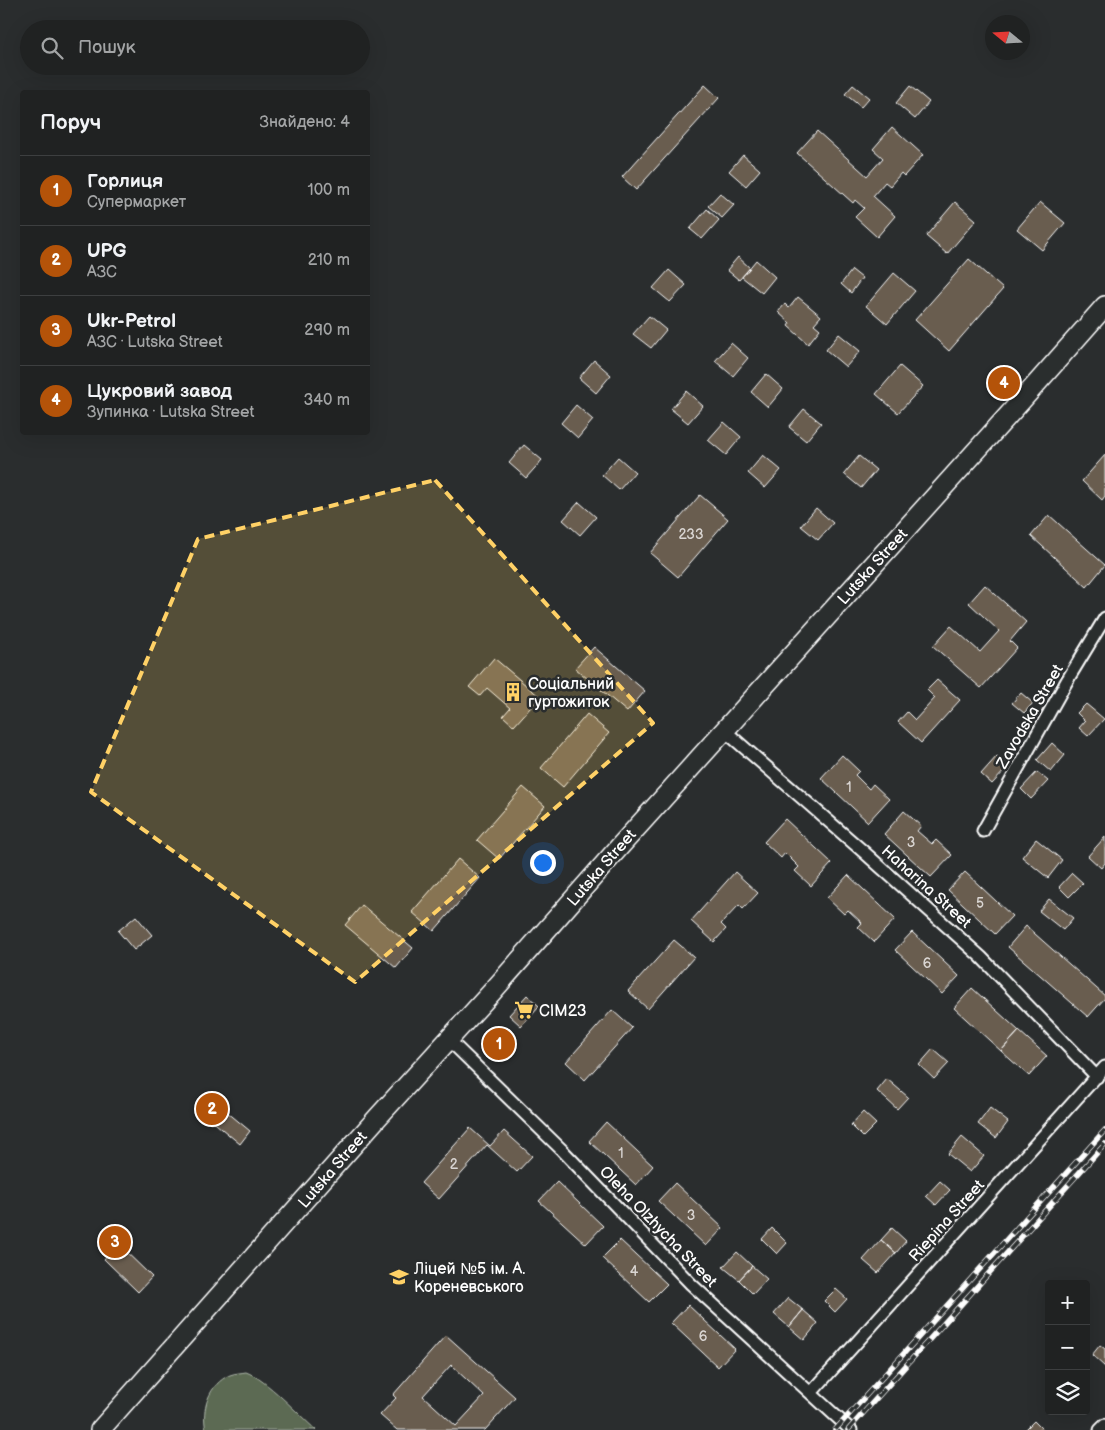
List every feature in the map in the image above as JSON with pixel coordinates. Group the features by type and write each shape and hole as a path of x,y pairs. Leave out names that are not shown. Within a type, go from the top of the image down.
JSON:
{"main road":[{"name":"Lutska Street","path":"100,1430 359,1138 449,1040 622,844 1105,306"}],"street":[{"name":"Zavodska Street","path":"983,831 1068,679 1105,618"},
{"name":"Haharina Street","path":"724,730 981,956 1096,1077"},
{"name":"Oleha Olzhycha Street","path":"449,1040 562,1150 691,1284 851,1430"},
{"name":"Riepina Street","path":"811,1394 1105,1067"},
{"path":"1100,1430 1105,1425"}],"highlighted area":[{"path":"435,480 653,723 355,982 91,792 198,539"}],"green space":[{"path":"246,1372 272,1389 316,1430 206,1430 206,1406 212,1391 217,1384 230,1375"}],"building":[{"path":"705,85 719,98 636,190 622,177"},
{"path":"853,85 869,98 861,107 845,94"},
{"path":"910,86 929,102 915,119 896,103"},
{"path":"892,127 923,155 904,176 901,173 890,186 885,182 873,196 895,216 877,237 855,217 864,208 855,200 853,203 797,153 817,131 867,176 883,158 873,149"},
{"path":"743,155 760,170 746,186 729,171"},
{"path":"720,193 734,205 722,218 708,206"},
{"path":"955,202 976,220 947,254 926,236"},
{"path":"1040,202 1065,223 1042,250 1017,229"},
{"path":"707,209 719,220 702,239 690,229"},
{"path":"738,257 750,268 739,280 727,270"},
{"path":"969,259 1003,289 949,351 915,320"},
{"path":"756,260 775,277 762,293 742,277"},
{"path":"669,270 686,285 670,302 653,288"},
{"path":"852,270 862,278 851,293 841,284"},
{"path":"894,273 915,291 887,324 866,306"},
{"path":"798,297 821,316 814,324 820,329 808,344 788,326 790,323 778,312 785,304 789,308"},
{"path":"649,316 666,330 651,348 633,334"},
{"path":"839,334 860,351 846,367 826,350"},
{"path":"731,343 748,358 733,376 715,361"},
{"path":"594,360 611,375 596,393 579,378"},
{"path":"900,366 923,386 898,413 876,394"},
{"path":"766,374 783,389 768,407 751,392"},
{"path":"686,391 703,406 688,423 671,409"},
{"path":"576,405 593,420 578,438 561,423"},
{"path":"804,409 821,423 806,441 789,427"},
{"path":"724,422 741,437 726,455 708,440"},
{"path":"524,445 542,460 526,478 509,463"},
{"path":"763,455 781,470 765,488 748,473"},
{"path":"1105,455 1105,496 1102,500 1082,481"},
{"path":"859,456 876,470 861,488 844,474"},
{"path":"618,457 635,472 619,490 602,475"},
{"path":"700,495 728,519 678,577 650,553"},
{"path":"579,502 596,517 580,535 563,520"},
{"path":"816,508 833,523 818,540 801,526"},
{"path":"1049,515 1105,565 1087,587 1031,536"},
{"path":"985,585 1026,622 1010,641 1017,648 981,688 933,646 951,626 980,652 999,631 969,603"},
{"path":"594,647 645,691 627,712 575,668"},
{"name":"Соціальний гуртожиток","path":"494,658 540,697 514,726 503,716 510,708 487,688 480,696 469,687"},
{"path":"937,680 960,700 921,743 898,722 907,712 915,720 935,698 927,690"},
{"path":"1021,693 1033,703 1024,713 1012,703"},
{"path":"1086,704 1104,719 1088,736 1079,728 1085,721 1077,713"},
{"path":"587,714 609,733 563,787 541,768"},
{"path":"1052,743 1065,755 1051,772 1037,760"},
{"path":"842,755 859,771 855,775 869,789 873,784 889,799 868,822 821,778"},
{"path":"997,756 1009,766 992,784 981,774"},
{"path":"1037,772 1048,781 1031,799 1021,789"},
{"path":"523,787 545,806 499,859 477,840"},
{"path":"904,811 921,826 917,831 932,844 936,840 952,855 931,877 884,834"},
{"path":"785,819 832,863 811,886 795,871 799,867 785,853 781,858 764,842"},
{"path":"1105,837 1105,863 1101,868 1088,856"},
{"path":"1036,839 1062,860 1048,878 1022,857"},
{"path":"458,859 480,878 434,931 412,912"},
{"path":"735,872 758,893 743,909 739,905 721,924 726,929 714,942 691,921"},
{"path":"965,872 1012,916 995,934 948,890"},
{"path":"1072,873 1083,883 1069,897 1059,887"},
{"path":"848,875 895,919 874,942 858,927 862,923 848,910 844,914 827,898"},
{"path":"1049,899 1073,918 1063,930 1039,911"},
{"path":"362,905 413,948 396,968 345,925"},
{"path":"136,916 152,935 134,950 118,931"},
{"path":"1026,926 1105,996 1088,1017 1008,947"},
{"path":"912,932 959,976 942,994 895,950"},
{"path":"674,940 694,957 648,1009 628,991"},
{"path":"972,988 1019,1031 1001,1051 954,1008"},
{"name":"СІМ23","path":"527,995 539,1006 521,1026 509,1015"},
{"path":"612,1010 632,1028 585,1080 566,1062"},
{"path":"1019,1031 1047,1056 1029,1076 1001,1051"},
{"path":"502,1032 510,1040 496,1056 488,1049"},
{"path":"933,1049 949,1063 934,1079 919,1065"},
{"path":"887,1079 908,1097 897,1109 877,1091"},
{"path":"214,1095 226,1105 211,1123 199,1113"},
{"path":"221,1107 250,1131 240,1144 210,1119"},
{"path":"990,1108 1008,1122 996,1138 978,1124"},
{"path":"863,1112 876,1124 863,1137 851,1125"},
{"path":"606,1122 653,1166 636,1185 589,1141"},
{"path":"470,1128 490,1146 504,1131 532,1156 517,1172 487,1145 439,1199 421,1183"},
{"path":"962,1137 984,1156 970,1172 948,1154"},
{"path":"940,1181 950,1190 936,1205 926,1196"},
{"path":"557,1182 603,1226 586,1244 539,1201"},
{"path":"675,1183 723,1228 706,1246 658,1201"},
{"path":"119,1228 129,1238 112,1256 101,1246"},
{"path":"772,1228 787,1243 777,1254 762,1239"},
{"path":"892,1228 906,1241 896,1253 881,1240"},
{"path":"620,1240 667,1284 649,1302 602,1258"},
{"path":"881,1240 896,1253 878,1273 863,1260"},
{"path":"118,1244 152,1277 138,1292 104,1259"},
{"path":"737,1252 752,1266 739,1280 723,1267"},
{"path":"752,1266 767,1279 753,1294 739,1280"},
{"path":"836,1289 847,1299 835,1312 824,1301"},
{"path":"788,1298 803,1310 789,1327 774,1314"},
{"path":"688,1305 735,1349 718,1367 671,1323"},
{"path":"803,1310 818,1323 804,1340 789,1327"},
{"path":"446,1335 515,1397 485,1430 397,1430 380,1415 396,1398 393,1395","holes":["451,1365 484,1396 456,1426 423,1396"]},
{"path":"1100,1345 1105,1349 1105,1367 1092,1355"},
{"path":"1034,1421 1043,1430 1025,1430"}],"railway":[{"path":"835,1430 1105,1130"},
{"path":"848,1430 1105,1144"}],"place":[{"name":"Цукровий завод","path":"1004,383"},
{"name":"Соціальний гуртожиток","path":"513,692"},
{"name":"СІМ23","path":"524,1010"},
{"name":"Горлиця","path":"499,1044"},
{"name":"UPG","path":"212,1109"},
{"name":"Ukr-Petrol","path":"115,1242"},
{"name":"Ліцей №5 ім. А. Кореневського","path":"399,1277"}]}
